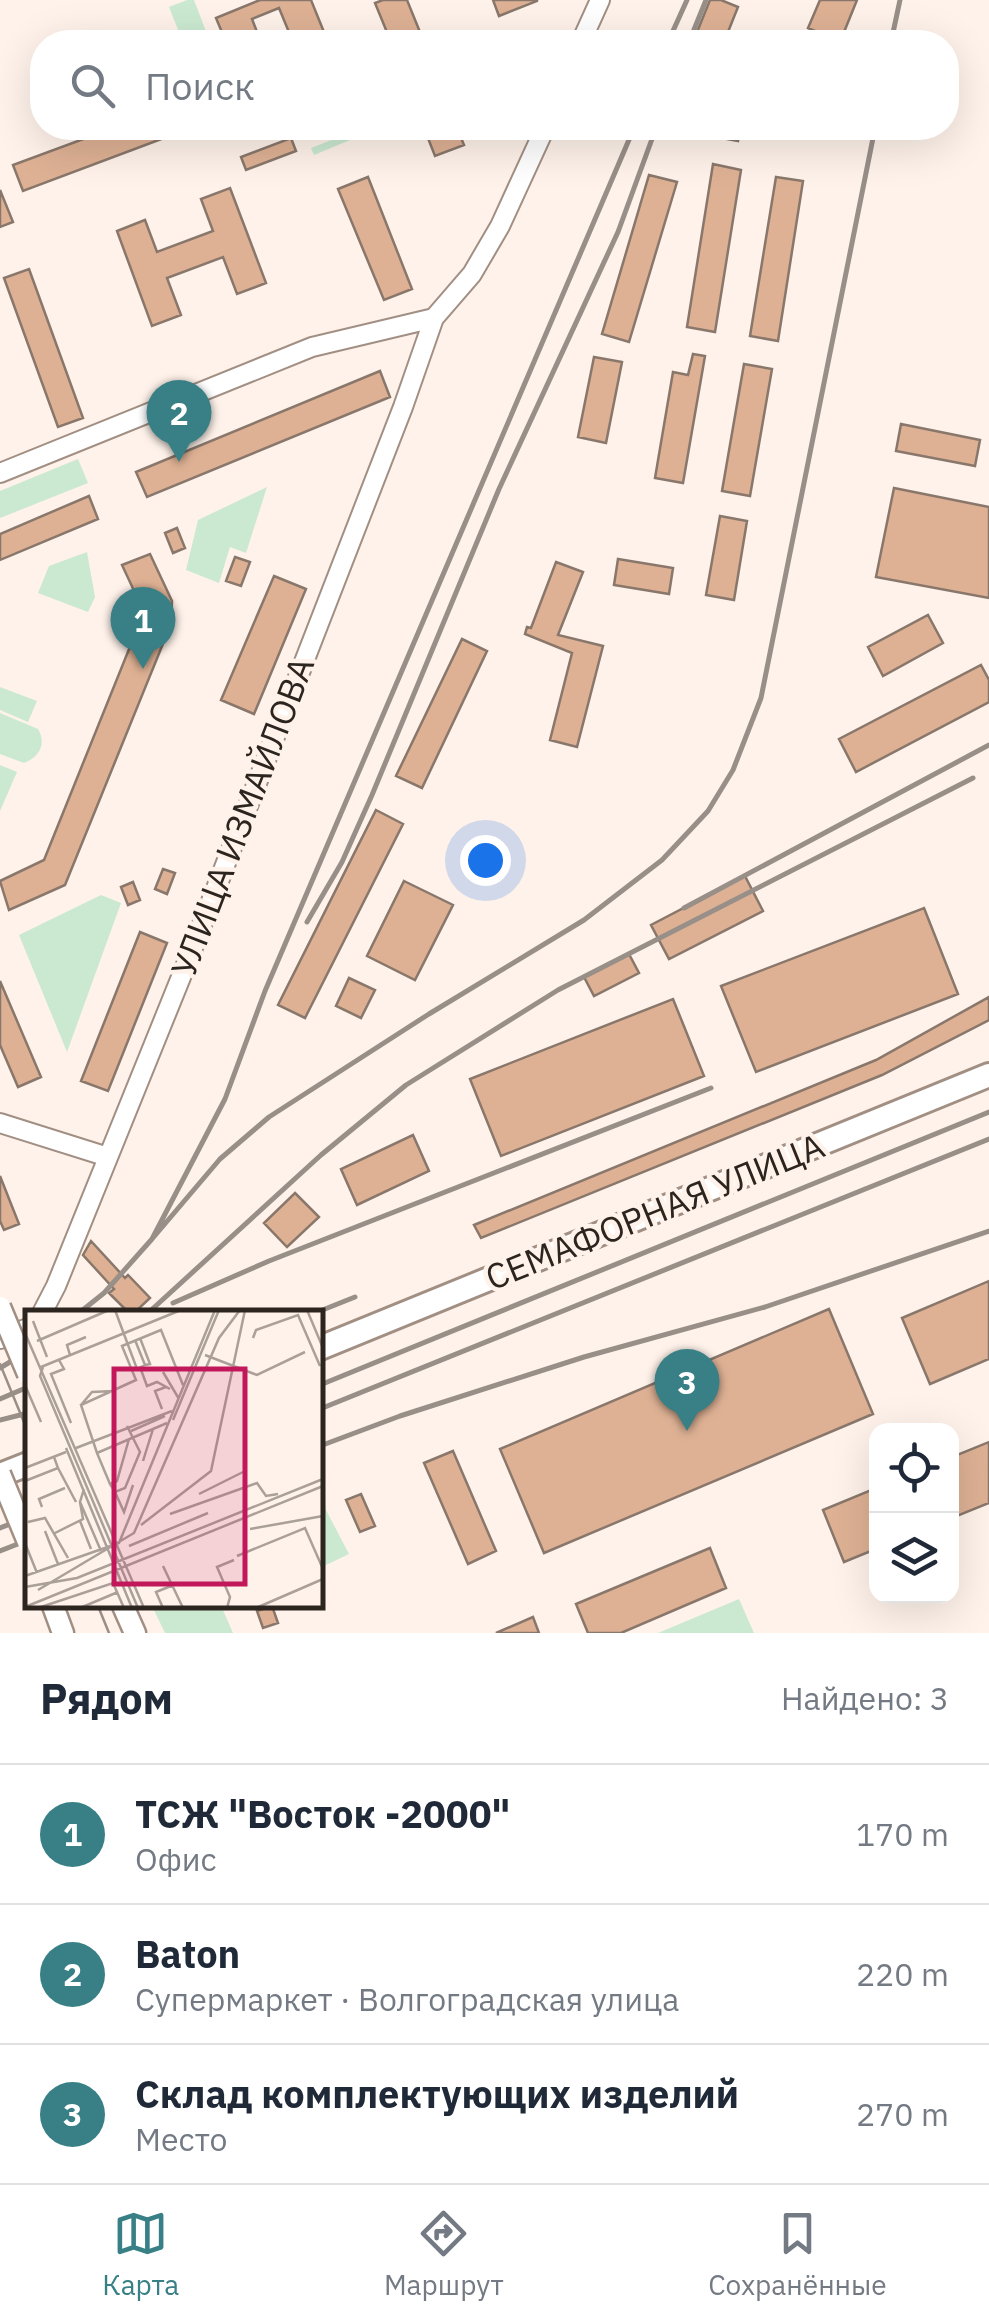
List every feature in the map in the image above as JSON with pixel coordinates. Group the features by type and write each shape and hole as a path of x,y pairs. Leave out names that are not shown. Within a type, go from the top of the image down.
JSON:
{"highway":[{"name":"СЕМАФОРНАЯ УЛИЦА","path":"322,1347 989,1075"},
{"path":"0,1474 25,1465"}],"main road":[{"path":"586,30 600,0"},
{"name":"УЛИЦА ИЗМАЙЛОВА","path":"44,1310 203,922 434,318 481,258 500,226 539,140"},
{"path":"0,473 312,348 434,318"},
{"path":"0,1123 108,1157"},
{"path":"0,1306 25,1367"},
{"path":"0,1339 25,1329"},
{"path":"0,1474 25,1535"},
{"path":"124,1608 135,1633"}],"green space":[{"path":"194,0 205,30 178,30 169,7"},
{"path":"331,140 350,140 314,155 311,148"},
{"path":"78,459 88,483 0,518 0,491"},
{"path":"267,487 246,553 230,547 219,583 186,570 198,520"},
{"path":"87,552 95,597 88,612 38,593 49,566"},
{"path":"0,687 37,701 28,722 0,710"},
{"path":"0,713 38,729 41,735 37,754 24,763 0,754"},
{"path":"0,765 17,772 0,811"},
{"path":"101,895 121,903 67,1052 19,935"},
{"path":"322,1492 326,1510 349,1554 322,1567"},
{"path":"739,1599 754,1633 658,1633"},
{"path":"153,1608 222,1608 233,1633 165,1633"}],"building":[{"path":"260,0 311,0 323,30 288,30 279,8 252,19 256,30 221,30 216,18"},
{"path":"407,0 419,30 386,30 375,3"},
{"path":"493,0 537,0 537,1 499,16"},
{"path":"710,0 738,7 729,30 698,30"},
{"path":"820,0 857,0 845,30 808,28"},
{"path":"81,140 159,140 23,191 13,165"},
{"path":"286,140 292,140 296,151 246,170 241,157"},
{"path":"429,140 462,140 464,145 435,156"},
{"path":"713,164 741,170 715,332 687,327"},
{"path":"649,175 677,182 629,342 602,334"},
{"path":"368,177 412,289 384,300 338,189"},
{"path":"776,177 803,181 778,341 750,336"},
{"path":"230,188 266,283 237,294 223,257 167,278 181,315 152,326 117,231 145,220 157,252 213,231 201,199"},
{"path":"0,190 13,222 0,227"},
{"path":"29,269 83,418 58,427 4,278"},
{"path":"693,354 705,356 683,483 655,478 673,372 688,375"},
{"path":"594,357 622,362 606,443 578,437"},
{"path":"744,364 772,369 750,496 722,491"},
{"path":"380,371 390,397 147,497 136,472"},
{"path":"901,424 980,440 975,466 896,451"},
{"path":"894,488 989,507 989,598 876,577"},
{"path":"89,496 98,519 0,560 0,534"},
{"path":"720,516 747,521 734,600 706,595"},
{"path":"177,528 185,548 173,553 165,533"},
{"path":"150,554 172,601 171,624 65,885 9,910 0,881 44,860 144,612 122,565"},
{"path":"235,557 250,562 241,586 226,581"},
{"path":"618,559 673,568 669,594 614,585"},
{"path":"556,562 583,572 558,635 603,646 577,747 550,740 572,653 525,634 527,627 531,628"},
{"path":"274,576 306,589 254,714 221,700"},
{"path":"928,615 943,643 883,676 868,647"},
{"path":"462,639 487,651 422,788 396,776"},
{"path":"981,665 989,680 989,702 856,772 839,739"},
{"path":"376,810 403,824 305,1018 278,1005"},
{"path":"163,869 175,873 167,894 155,889"},
{"path":"745,876 763,911 669,959 651,925"},
{"path":"404,881 453,905 415,980 367,956"},
{"path":"133,882 140,900 128,905 121,887"},
{"path":"924,908 958,994 756,1072 721,986"},
{"path":"140,932 167,943 108,1091 81,1081"},
{"path":"629,954 639,973 594,996 584,977"},
{"path":"349,978 375,990 361,1018 336,1006"},
{"path":"0,981 41,1077 18,1087 0,1045"},
{"path":"989,997 989,1020 882,1075 481,1238 474,1225 876,1060"},
{"path":"673,999 704,1076 501,1156 470,1079"},
{"path":"413,1135 429,1171 357,1205 341,1169"},
{"path":"0,1176 19,1224 4,1230 0,1221"},
{"path":"295,1193 319,1217 287,1247 264,1223"},
{"path":"91,1241 150,1298 137,1310 126,1310 109,1293 114,1289 83,1255"},
{"path":"989,1281 989,1359 930,1384 902,1318"},
{"path":"829,1309 873,1414 544,1553 500,1449"},
{"path":"989,1442 989,1503 959,1515 959,1513 959,1454"},
{"path":"453,1451 496,1551 468,1564 424,1463"},
{"path":"869,1491 869,1552 844,1562 823,1510"},
{"path":"361,1494 375,1526 360,1532 346,1500"},
{"path":"710,1548 726,1588 621,1633 588,1633 576,1604"},
{"path":"273,1608 278,1623 263,1628 257,1611"},
{"path":"533,1617 539,1633 496,1633"}],"tram line":[{"path":"0,1364 25,1425"},
{"path":"99,1608 109,1633"}],"railway":[{"path":"673,30 687,0"},
{"path":"694,30 706,0"},
{"path":"894,30 900,0"},
{"path":"83,1310 104,1293 152,1239 225,1099 265,991 629,140"},
{"path":"307,922 342,862 372,795 499,489 618,232 652,140"},
{"path":"152,1239 220,1159 269,1117 584,920 662,860 708,811 733,770 761,698 873,140"},
{"path":"684,908 989,745"},
{"path":"151,1310 321,1155 406,1085 558,990 973,778"},
{"path":"173,1303 269,1261 711,1088"},
{"path":"322,1384 989,1112"},
{"path":"322,1408 989,1139"},
{"path":"322,1445 400,1416 584,1357 765,1307 989,1231"},
{"path":"322,1310 355,1297"},
{"path":"0,1368 25,1353"},
{"path":"0,1399 25,1388"},
{"path":"0,1420 25,1414"},
{"path":"0,1528 25,1518"},
{"path":"0,1551 25,1541"}],"place":[{"name":"Baton","path":"179,462"},
{"name":"ТСЖ \"Восток -2000\"","path":"143,669"},
{"name":"Склад комплектующих изделий","path":"687,1431"}]}
